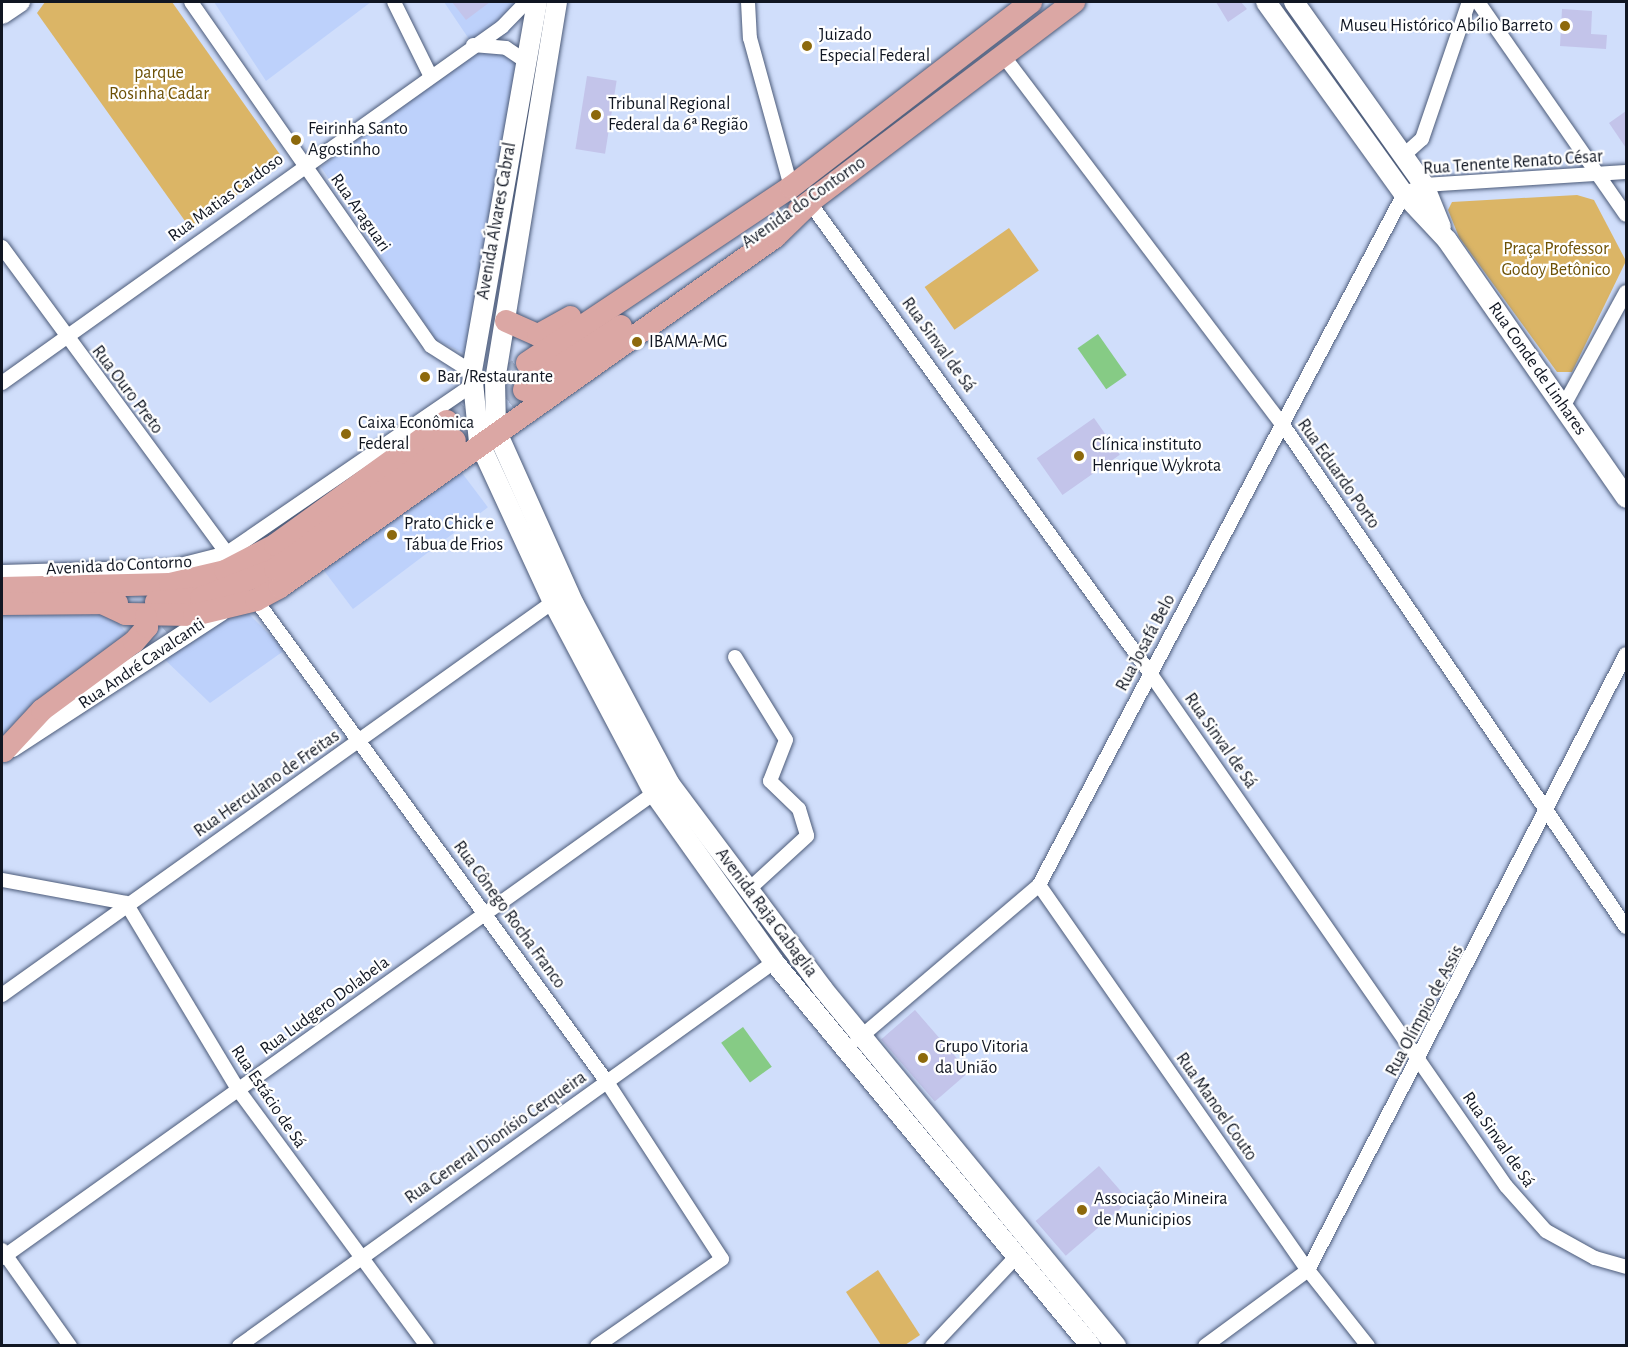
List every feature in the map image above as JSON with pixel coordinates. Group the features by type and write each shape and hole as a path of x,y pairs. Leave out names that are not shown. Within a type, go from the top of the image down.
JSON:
{"main road":[{"path":"2,14 20,2"},
{"name":"Avenida Álvares Cabral","path":"488,436 471,379 537,2"},
{"name":"Avenida Álvares Cabral","path":"488,436 557,2"},
{"name":"Avenida do Contorno","path":"527,363 791,187 1031,2"},
{"name":"Avenida do Contorno","path":"524,390 810,202 1002,54 1074,2"},
{"name":"Rua Conde de Linhares","path":"1266,2 1404,194 1447,240 1626,498"},
{"name":"Rua Conde de Linhares","path":"1294,2 1424,185 1447,240"},
{"path":"527,62 532,94 521,170 528,190"},
{"path":"506,321 526,334 549,331 696,235 791,187"},
{"path":"102,603 147,616 222,610 256,600 775,237 810,202"},
{"name":"Avenida do Contorno","path":"2,588 170,584 250,561 451,430 275,569 201,598 102,603 2,604"},
{"name":"Avenida Raja Gabaglia","path":"488,436 553,602 662,788 774,962 1015,1258 1084,1339 1096,1346"},
{"name":"Avenida Raja Gabaglia","path":"488,436 574,604 662,788 747,890 861,1036 1116,1346"},
{"path":"228,580 250,561"},
{"name":"Rua André Cavalcanti","path":"3,752 222,610 275,569"},
{"path":"3,752 42,710 134,642 147,627 147,616"},
{"name":"Rua André Cavalcanti","path":"3,752 166,632"},
{"path":"774,962 792,961 823,989"}],"street":[{"name":"Rua Araguari","path":"190,2 431,346 471,379"},
{"path":"394,2 430,75"},
{"name":"Rua Matias Cardoso","path":"2,383 304,163 502,27 526,2"},
{"path":"748,2 750,39 791,187"},
{"path":"1404,155 1422,139 1469,2"},
{"path":"1478,2 1626,215"},
{"path":"473,45 506,48 527,62"},
{"name":"Rua Eduardo Porto","path":"1002,54 1283,425 1626,927"},
{"name":"Rua Tenente Renato César","path":"1404,194 1424,185 1626,172"},
{"name":"Rua Josafá Belo","path":"846,1048 1039,885 1404,194"},
{"name":"Rua Sinval de Sá","path":"810,202 1150,673 1506,1186 1546,1231 1594,1258 1626,1267"},
{"name":"Rua Ouro Preto","path":"2,247 64,336 227,553"},
{"path":"1563,407 1626,292"},
{"name":"Avenida do Contorno","path":"2,572 172,567 227,553 471,379"},
{"name":"Rua Cônego Rocha Franco","path":"256,600 357,744 486,912 607,1082 722,1259 597,1346"},
{"name":"Rua Herculano de Freitas","path":"2,995 126,903 357,744 553,602"},
{"name":"Rua Olímpio de Assis","path":"1205,1346 1308,1270 1549,812 1626,654"},
{"path":"735,657 786,740 770,781 799,809 807,836 747,890"},
{"name":"Rua Ludgero Dolabela","path":"2,1258 662,788"},
{"path":"2,880 126,903"},
{"name":"Rua Manoel Couto","path":"1039,885 1308,1270 1368,1346"},
{"name":"Rua Estácio de Sá","path":"126,903 239,1090 426,1346"},
{"name":"Rua General Dionísio Cerqueira","path":"239,1346 359,1257 774,962"},
{"path":"2,1258 70,1346"},
{"path":"932,1346 1015,1258"}],"shaded area":[{"path":"214,2 371,2 266,81"},
{"path":"444,2 528,2 509,33 475,45 506,48 527,62 474,358 436,340 321,167 441,78 473,45"},
{"path":"1098,334 1127,375 1106,389 1078,348"},
{"path":"456,465 488,507 353,609 321,567"},
{"path":"102,604 135,643 2,740 2,606"},
{"path":"245,610 285,650 210,703 159,654"},
{"path":"743,1027 772,1067 750,1083 721,1043"}],"green space":[{"name":"parque Rosinha Cadar","path":"45,2 172,2 281,156 277,166 196,224 185,221 37,13"},
{"name":"Praça Professor Godoy Betônico","path":"1577,195 1594,200 1626,261 1572,372 1557,372 1459,237 1448,210 1452,202"},
{"path":"1009,228 1039,271 954,330 925,287"},
{"path":"878,1270 920,1335 905,1345 881,1345 846,1292"}],"building":[{"path":"452,2 490,2 466,20"},
{"path":"1216,2 1241,2 1247,9 1228,22"},
{"path":"1562,9 1592,11 1591,34 1607,35 1606,49 1560,46"},
{"name":"Tribunal Regional Federal da 6ª Região","path":"587,76 617,81 605,154 575,149"},
{"path":"1626,111 1626,148 1609,123"},
{"name":"Clínica instituto Henrique Wykrota","path":"1094,418 1120,455 1062,495 1037,458"},
{"name":"Grupo Vitoria da União","path":"915,1010 969,1072 935,1101 881,1040"},
{"name":"Associação Mineira de Municipios","path":"1099,1166 1129,1201 1066,1256 1036,1221"}],"tunnel":[{"path":"447,421 527,363"},
{"path":"455,440 524,390"},
{"path":"166,632 194,609"}],"place":[{"name":"Museu Histórico Abílio Barreto","path":"1565,26"},
{"name":"Juizado Especial Federal","path":"807,46"},
{"name":"Tribunal Regional Federal da 6ª Região","path":"596,115"},
{"name":"Feirinha Santo Agostinho","path":"296,140"},
{"name":"IBAMA-MG","path":"637,342"},
{"name":"Bar /Restaurante","path":"425,377"},
{"name":"Caixa Econômica Federal","path":"346,434"},
{"name":"Clínica instituto Henrique Wykrota","path":"1079,456"},
{"name":"Prato Chick e Tábua de Frios","path":"392,535"},
{"name":"Grupo Vitoria da União","path":"923,1058"},
{"name":"Associação Mineira de Municipios","path":"1082,1210"}]}
